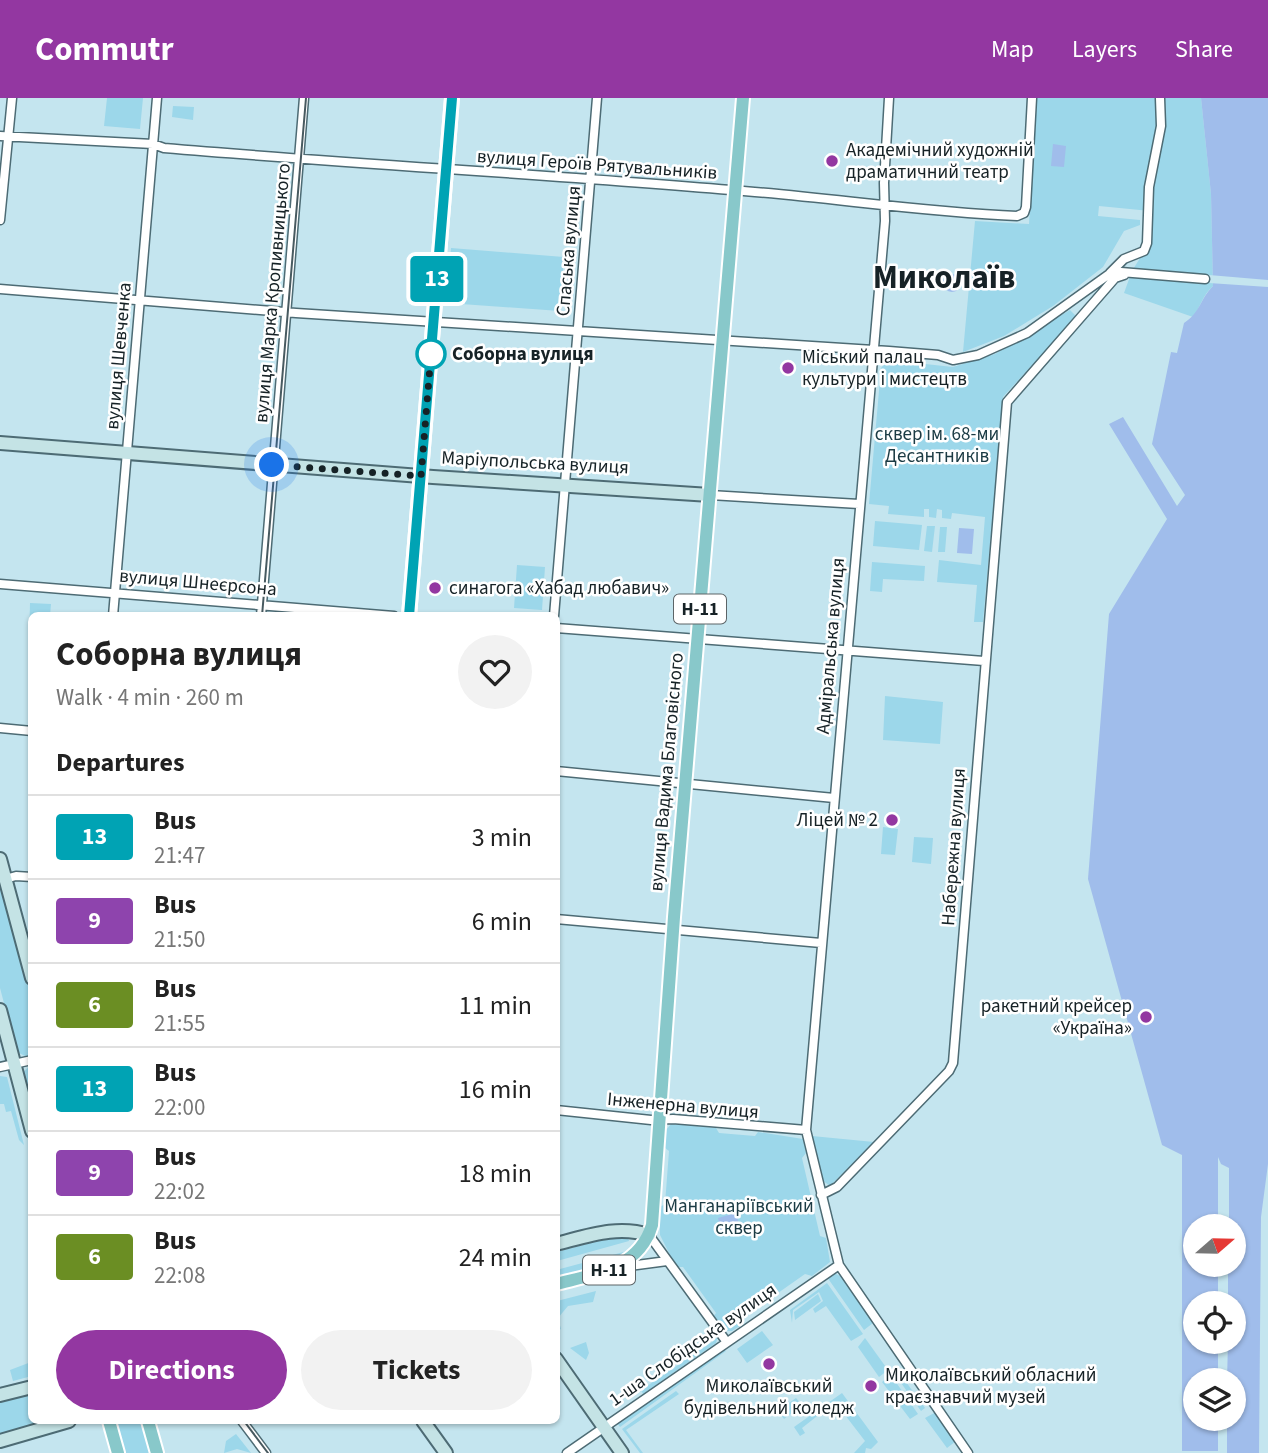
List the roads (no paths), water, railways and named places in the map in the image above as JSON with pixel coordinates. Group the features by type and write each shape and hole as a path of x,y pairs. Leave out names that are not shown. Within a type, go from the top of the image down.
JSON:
{"main road":[{"path":"410,612 452,98"},
{"name":"вулиця Вадима Благовісного","path":"649,1235 661,1120 673,929 743,98"},
{"name":"Н-11","path":"560,1283 615,1268 634,1256 649,1235"},
{"path":"110,1424 118,1453"},
{"path":"149,1424 157,1453"}],"street":[{"path":"0,220 4,136 12,98"},
{"name":"вулиця Шевченка","path":"113,612 157,98"},
{"name":"вулиця Марка Кропивницького","path":"261,612 304,98"},
{"name":"Спаська вулиця","path":"554,612 597,98"},
{"name":"Адміральська вулиця","path":"821,1195 806,1130 874,351 889,98"},
{"name":"вулиця Героїв Рятувальників","path":"4,136 153,144 164,148 446,171 591,178 735,190 897,208 1017,216 1024,213 1032,98"},
{"path":"0,289 287,312 938,355 953,360 978,355 1020,336 1108,275 1124,259 1144,251 1147,243 1149,187 1161,126 1160,98"},
{"path":"1108,275 1132,271 1205,279"},
{"name":"Набережна вулиця","path":"821,1195 837,1187 949,1071 953,1063 1007,402 1115,278 1132,271"},
{"name":"Маріупольська вулиця","path":"0,443 274,466 859,504"},
{"name":"вулиця Шнеєрсона","path":"0,584 353,612"},
{"path":"560,628 984,661"},
{"path":"0,728 28,731"},
{"path":"560,771 834,798"},
{"path":"0,859 28,963"},
{"path":"5,879 28,877"},
{"path":"560,919 821,943"},
{"path":"0,1010 28,1116"},
{"path":"0,1067 28,1061"},
{"name":"Інженерна вулиця","path":"560,1110 806,1130"},
{"path":"821,1195 839,1265 967,1453"},
{"path":"560,1243 605,1231 649,1235 726,1341"},
{"path":"615,1268 667,1261"},
{"name":"1-ша Слобідська вулиця","path":"567,1453 839,1265"},
{"path":"560,1365 622,1453"},
{"path":"0,1395 28,1388"},
{"path":"0,1441 59,1424"},
{"path":"244,1424 266,1453"},
{"path":"425,1424 446,1453"}],"tram line":[{"path":"262,612 306,98"},
{"path":"246,1424 268,1453"}],"place":[{"name":"Академічний художній драматичний театр","path":"832,161"},
{"name":"Соборна вулиця","path":"431,354"},
{"name":"Міський палац культури і мистецтв","path":"788,368"},
{"name":"синагога «Хабад любавич»","path":"435,588"},
{"name":"Ліцей № 2","path":"892,820"},
{"name":"ракетний крейсер «Україна»","path":"1146,1017"},
{"name":"Миколаївський будівельний коледж","path":"769,1364"},
{"name":"Миколаївський обласний краєзнавчий музей","path":"871,1386"}],"district":[{"name":"Миколаїв","path":"944,277"}],"park label":[{"name":"сквер ім. 68-ми Десантників","path":"937,445"},
{"name":"Манганаріївський сквер","path":"739,1217"}]}
